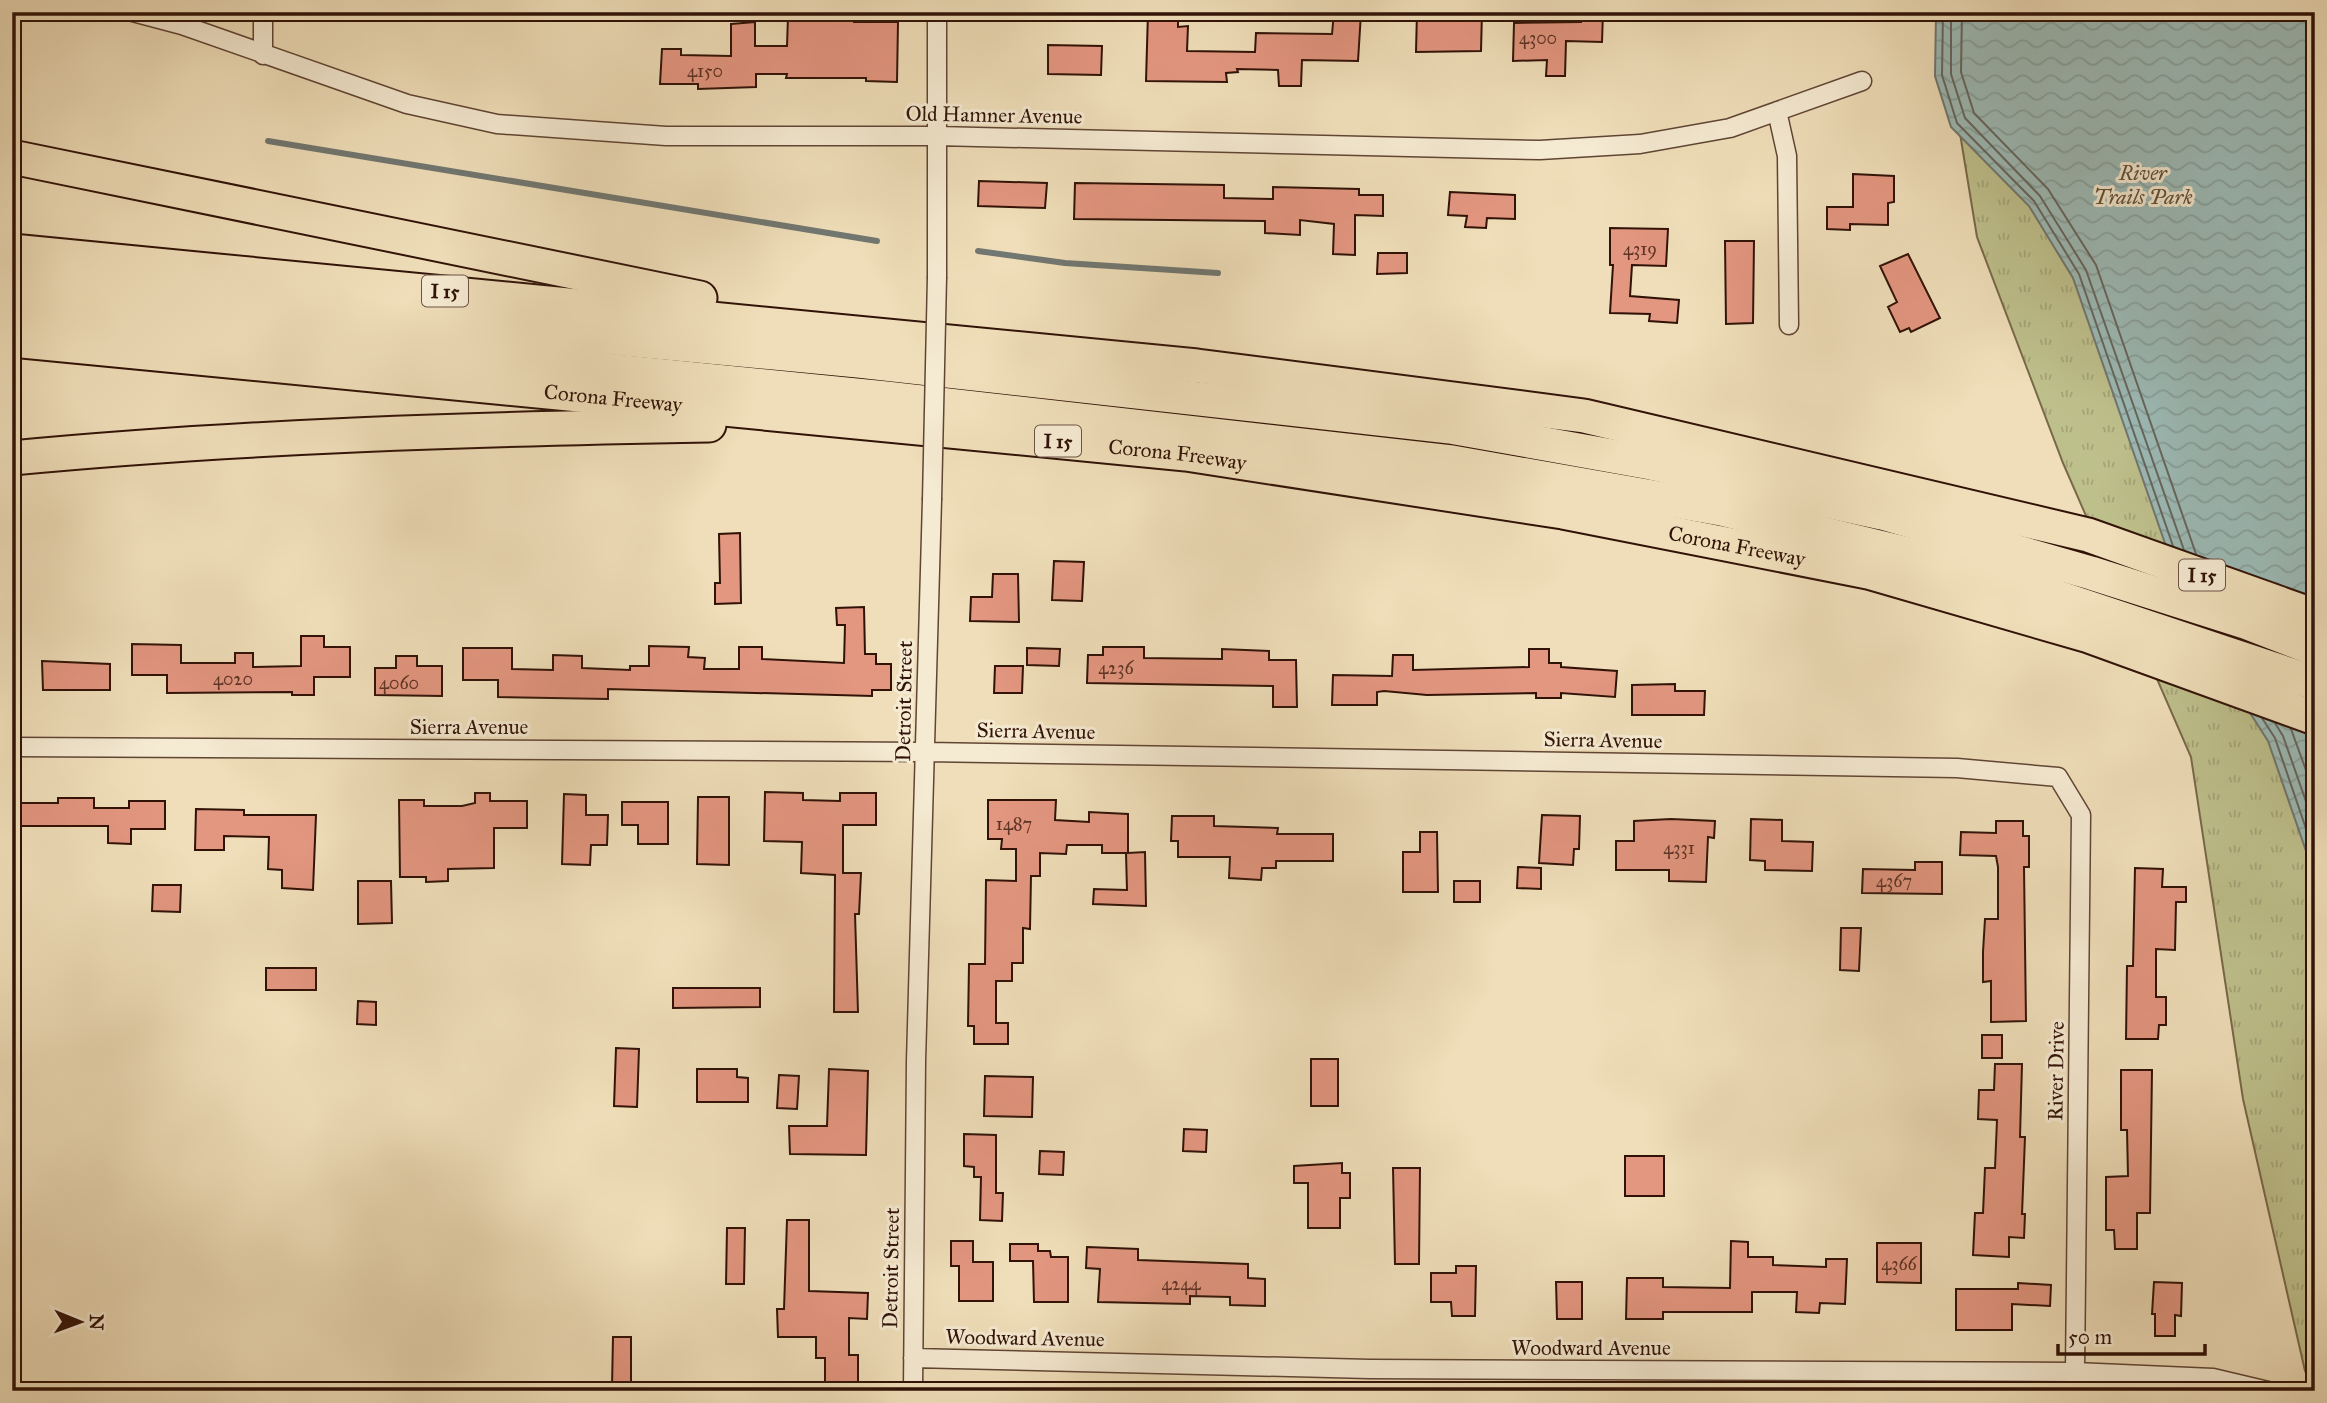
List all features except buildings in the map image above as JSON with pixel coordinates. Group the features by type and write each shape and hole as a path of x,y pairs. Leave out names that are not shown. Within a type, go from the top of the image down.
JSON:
{"highway":[{"path":"12,157 877,334"},
{"name":"I 15","path":"12,251 1197,366 1584,416 2088,535 2315,616"},
{"path":"12,282 858,361 1450,427 1651,463 1882,513 2091,573 2248,623 2315,649"},
{"path":"12,311 886,398 1452,462 1721,509 1979,571 2089,621 2315,683"},
{"name":"Corona Freeway","path":"12,340 1186,454 1563,512 1868,572 2089,621 2315,718"},
{"path":"12,458 144,445 428,429 869,422"}],"street":[{"name":"Old Hamner Avenue","path":"133,12 181,25 407,104 497,124 666,136 937,136 1540,150 1640,144 1730,128 1862,81"},
{"path":"263,12 263,55"},
{"name":"Detroit Street","path":"913,1391 916,1061 937,277 937,12"},
{"path":"1777,111 1787,156 1788,325"},
{"name":"Sierra Avenue","path":"12,747 926,752 1957,768 2058,777"},
{"name":"River Drive","path":"2058,777 2081,815 2075,1372"},
{"name":"Woodward Avenue","path":"913,1358 2030,1382 2075,1372 2213,1377 2268,1391"}],"green space":[{"name":"River Trails Park","path":"1940,12 2315,37 2315,1391 2305,1371 2243,1099 2191,757 2063,463 1977,237"}],"water":[{"name":"River Trails Park","path":"1936,12 2315,12 2315,877 2268,741 2193,624 2073,278 2029,206 1951,127 1935,76"}],"waterway":[{"path":"268,141 877,241"},
{"path":"978,251 1065,263 1218,273"}]}
